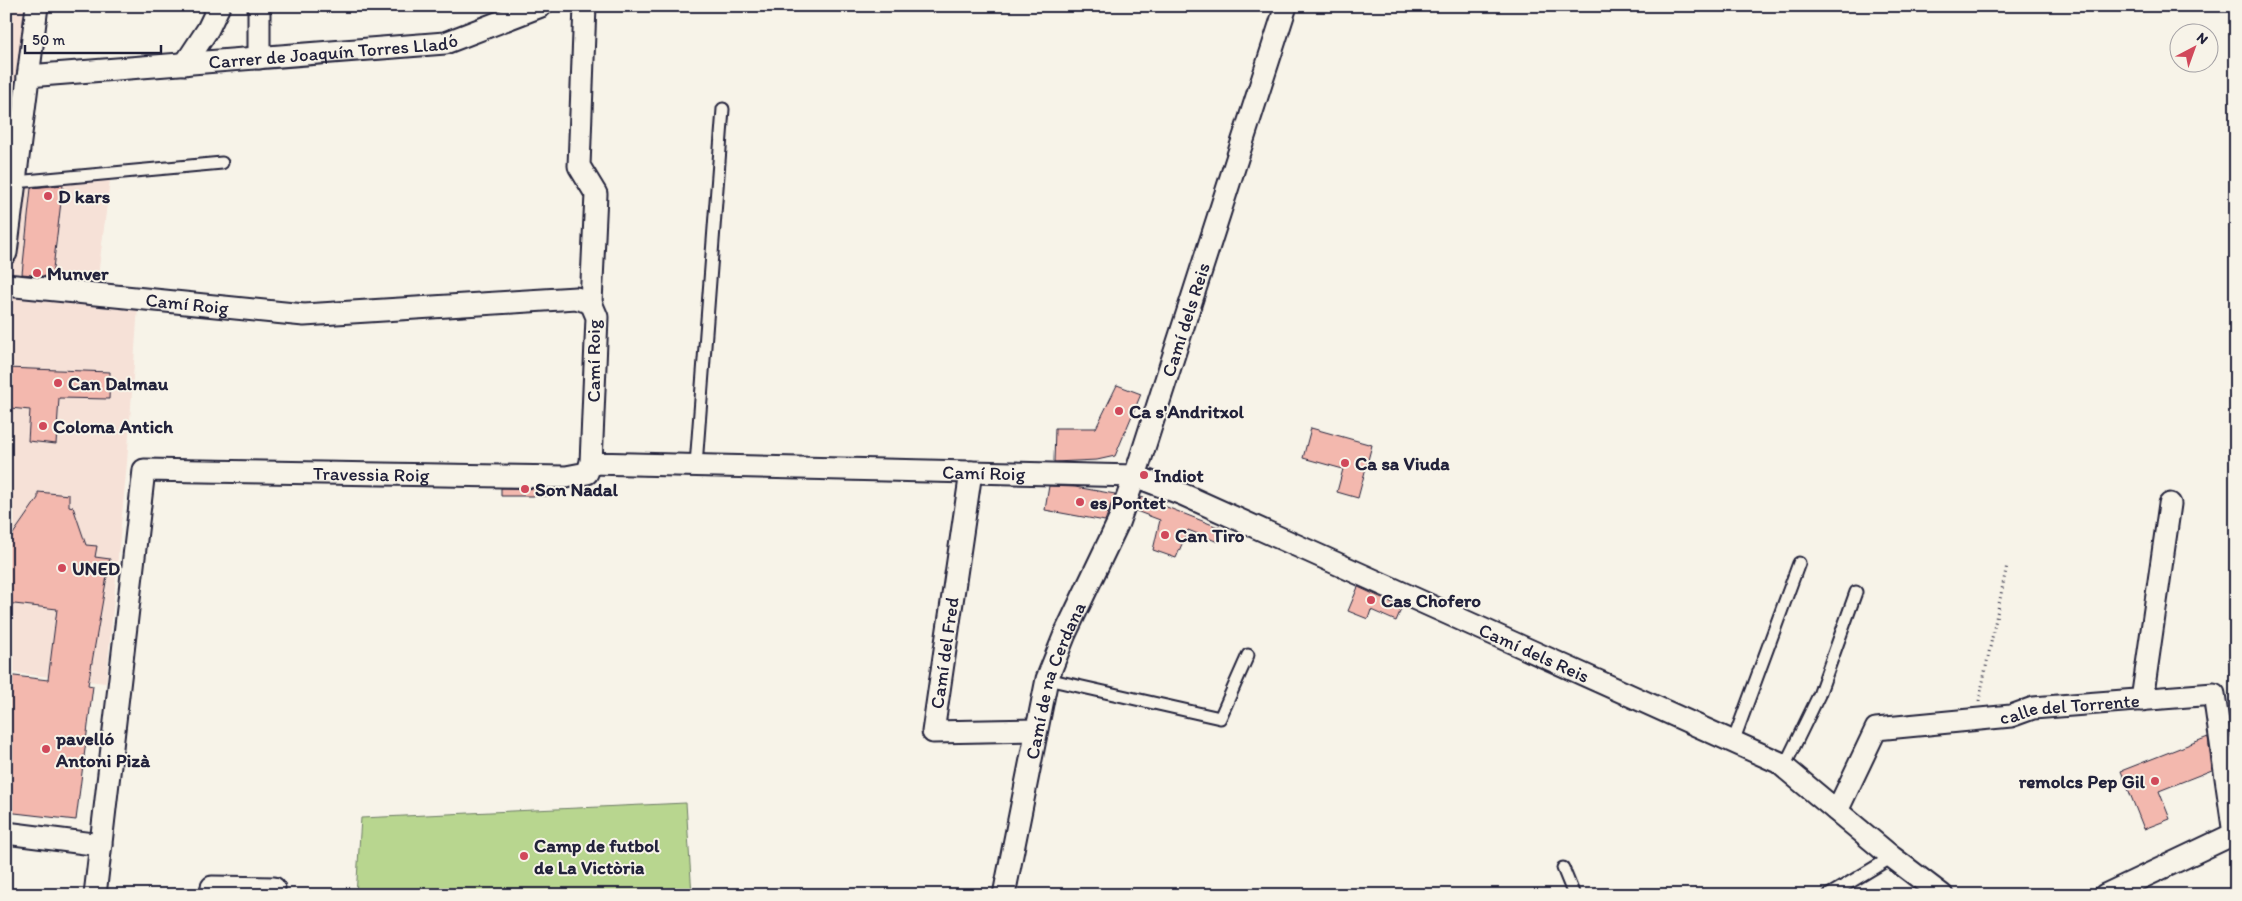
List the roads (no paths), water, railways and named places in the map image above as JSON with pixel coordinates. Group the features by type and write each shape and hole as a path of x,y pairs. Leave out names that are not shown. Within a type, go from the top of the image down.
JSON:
{"street":[{"path":"6,253 37,6"},
{"path":"185,64 208,29 219,6"},
{"path":"259,6 259,58"},
{"name":"Carrer de Joaquín Torres Lladó","path":"28,76 445,44 541,6"},
{"path":"586,6 579,166 596,194 591,303"},
{"name":"Camí dels Reis","path":"1286,6 1136,476 1191,498 1778,762 1892,857 1942,895"},
{"name":"Camí Roig","path":"6,285 304,315 576,298 591,303 597,318 591,463 1136,476"},
{"name":"Travessia Roig","path":"101,845 144,470 566,478 587,473 591,463"},
{"name":"Camí del Fred","path":"971,472 933,732 1036,730"},
{"name":"Camí de na Cerdana","path":"1004,895 1036,730 1048,679 1065,634 1118,523 1136,476"},
{"path":"2142,700 2170,504"},
{"name":"calle del Torrente","path":"1837,811 1876,729 2011,716 2033,708 2214,694 2235,834"},
{"path":"6,833 101,845 95,895"},
{"path":"2105,895 2235,834"},
{"path":"212,895 212,887 274,888"}],"lane":[{"path":"696,466 722,109"},
{"path":"15,182 222,163"},
{"path":"1733,742 1799,563"},
{"path":"1784,767 1819,695 1856,592"},
{"path":"1048,679 1220,718 1248,655"},
{"path":"1828,895 1892,857"},
{"path":"1563,868 1574,895"}],"place":[{"name":"D kars","path":"48,196"},
{"name":"Munver","path":"37,273"},
{"name":"Can Dalmau","path":"58,383"},
{"name":"Ca s'Andritxol","path":"1119,411"},
{"name":"Coloma Antich","path":"43,426"},
{"name":"Ca sa Viuda","path":"1345,463"},
{"name":"Indiot","path":"1144,475"},
{"name":"Son Nadal","path":"525,489"},
{"name":"es Pontet","path":"1080,502"},
{"name":"Can Tiro","path":"1165,535"},
{"name":"UNED","path":"62,568"},
{"name":"Cas Chofero","path":"1371,600"},
{"name":"pavelló Antoni Pizà","path":"46,749"},
{"name":"remolcs Pep Gil","path":"2155,781"},
{"name":"Camp de futbol de La Victòria","path":"524,856"}]}
